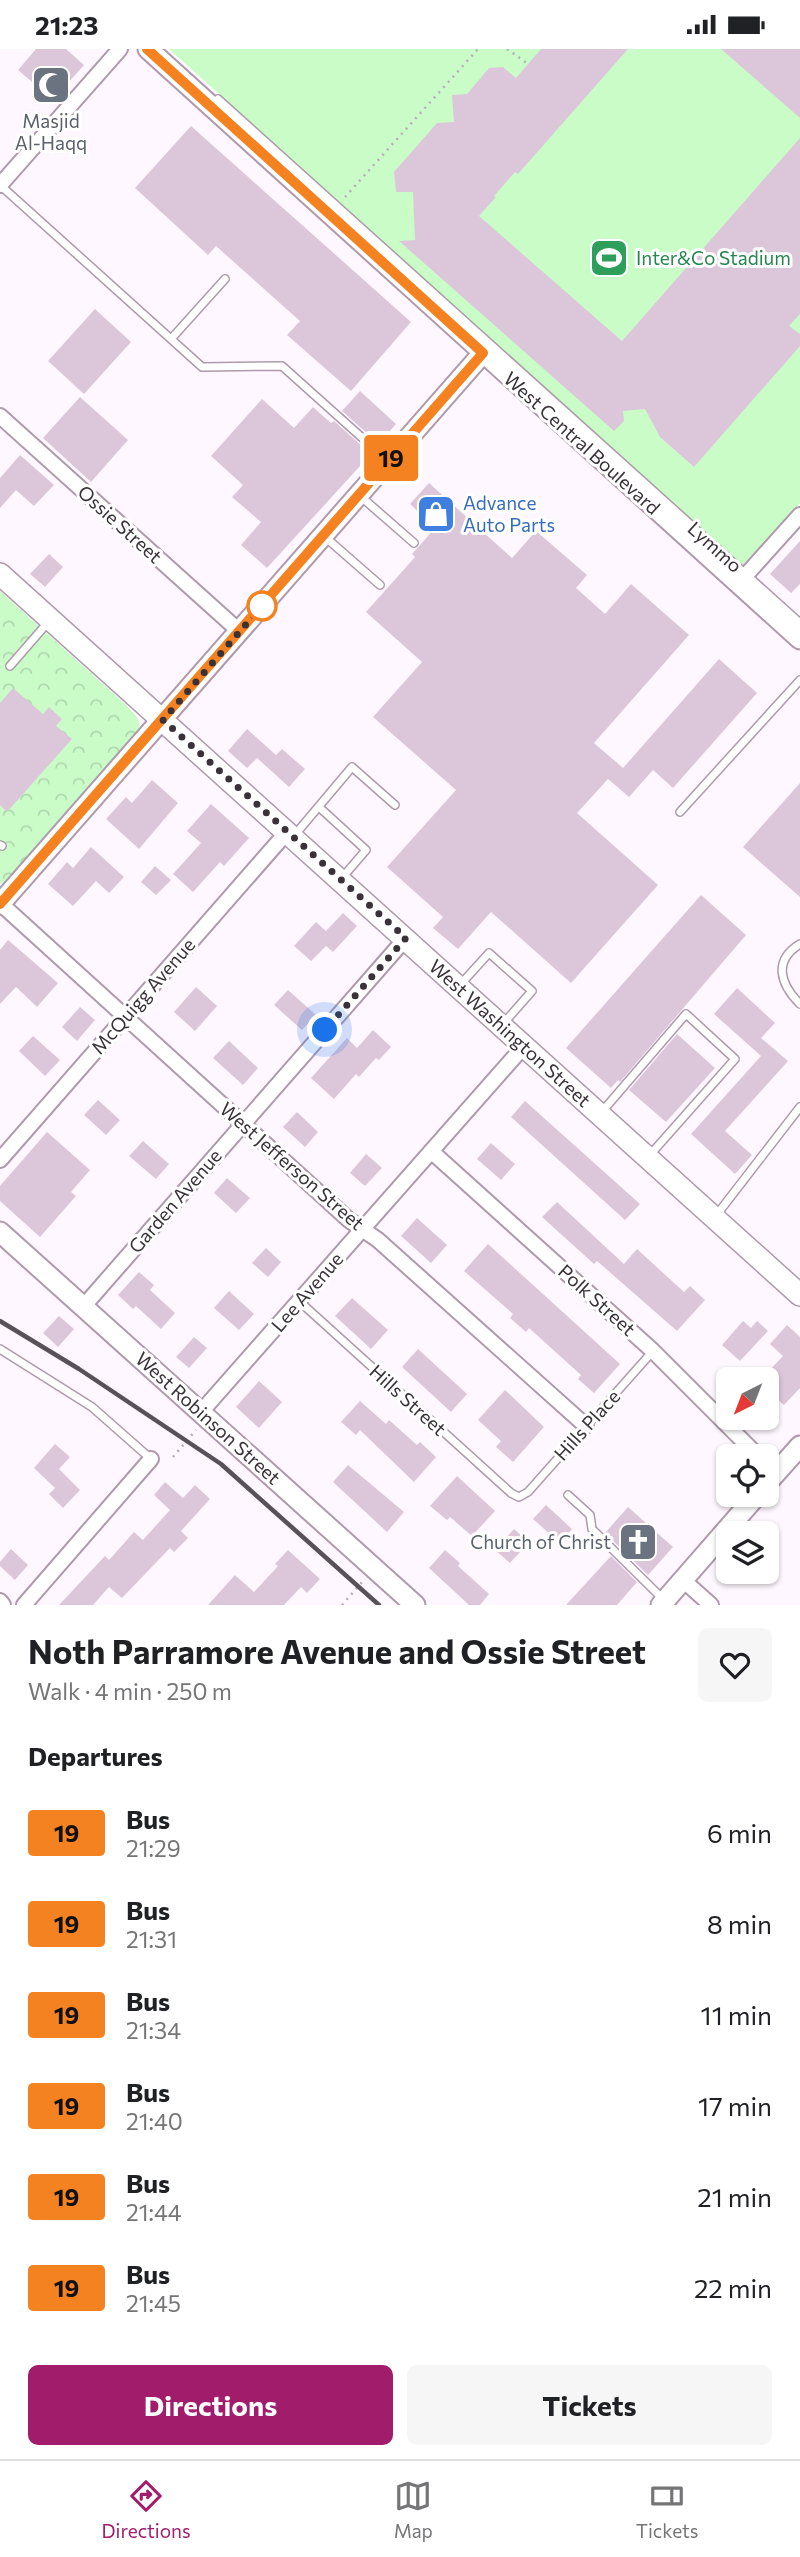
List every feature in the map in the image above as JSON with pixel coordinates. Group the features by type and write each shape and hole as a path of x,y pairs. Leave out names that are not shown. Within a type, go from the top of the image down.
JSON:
{"main road":[{"name":"West Washington Street","path":"0,574 800,1295"}],"street":[{"path":"0,185 120,49"},
{"name":"West Central Boulevard","path":"148,49 483,353 743,580 800,639"},
{"path":"0,903 483,353"},
{"name":"Ossie Street","path":"0,416 239,631"},
{"path":"743,580 800,515"},
{"name":"McQuigg Avenue","path":"0,1160 125,1015 290,835"},
{"name":"West Jefferson Street","path":"0,903 349,1220 378,1240 586,1426"},
{"name":"Garden Avenue","path":"83,1307 406,938"},
{"name":"Lee Avenue","path":"201,1412 524,1046"},
{"name":"Polk Street","path":"431,1151 653,1351 746,1444"},
{"name":"West Robinson Street","path":"0,1232 415,1605"},
{"path":"779,1465 800,1445"},
{"path":"24,1605 151,1459"},
{"path":"663,1603 747,1507"},
{"path":"683,1580 711,1605"}],"lane":[{"name":"Lymmo","path":"209,91 743,580 800,623"},
{"path":"0,185 202,367 282,366 388,462"},
{"path":"171,339 225,279"},
{"path":"359,495 414,543"},
{"path":"324,536 380,586"},
{"path":"10,666 51,620"},
{"path":"680,812 800,680"},
{"path":"290,835 319,807 352,768 395,805"},
{"path":"319,807 366,849 340,880"},
{"path":"800,944 791,950 786,958 782,977 790,994 800,1004"},
{"path":"459,987 489,953 532,991 501,1025"},
{"path":"600,1114 686,1014 735,1059 648,1157"},
{"path":"715,1217 800,1107"},
{"name":"Hills Street","path":"299,1301 511,1493 519,1496"},
{"path":"0,1349 92,1407 151,1459"},
{"name":"Hills Place","path":"519,1496 528,1492 653,1351"},
{"path":"568,1495 590,1515 592,1529 663,1603"}],"path":[{"path":"345,198 478,49"},
{"path":"507,49 528,64"},
{"path":"173,1457 191,1436"},
{"path":"342,1605 363,1581"}],"green space":[{"name":"Inter&Co Stadium","path":"169,49 800,49 800,503 746,564 741,564"},
{"path":"0,591 125,704 137,717 139,724 138,733 8,881 0,884"}],"building":[{"name":"Masjid Al-Haqq","path":"36,49 66,49 84,65 53,100 18,70"},
{"path":"541,49 628,49 518,174 515,172 479,216 622,341 800,138 800,314 789,326 800,334 800,346 694,467 660,437 645,409 623,411 624,421 614,431 399,241 415,240 413,192 396,192 394,172 437,123 454,122 452,95 467,94 489,68 503,67 516,78"},
{"path":"721,49 800,49 800,118"},
{"path":"191,126 411,322 351,391 287,335 300,321 216,246 208,255 135,188"},
{"path":"95,309 131,342 84,394 48,361"},
{"path":"360,391 396,424 379,444 342,411"},
{"path":"80,397 128,440 91,482 43,438"},
{"path":"262,399 294,428 313,407 331,423 334,421 371,454 267,568 241,545 261,522 232,497 243,485 211,456"},
{"path":"20,455 54,485 34,506 16,490 0,508 0,478"},
{"path":"429,483 512,558 536,531 587,575 576,588 605,614 631,584 689,635 594,743 623,768 719,659 757,693 673,788 653,770 629,797 608,779 577,813 658,885 571,983 491,912 458,949 433,928 443,917 387,867 456,790 373,717 422,662 366,612 415,557 412,554 435,528 410,504"},
{"path":"800,541 800,584 791,593 770,574"},
{"path":"49,554 63,567 45,587 30,574"},
{"path":"13,688 43,714 49,707 62,719 56,726 72,739 7,812 0,805 0,703"},
{"path":"247,729 276,755 282,749 305,769 289,787 257,758 247,768 228,751"},
{"path":"152,780 178,803 139,849 106,819 126,797 132,803"},
{"path":"800,783 800,897 743,847"},
{"path":"211,804 249,838 224,866 220,862 193,892 173,874 201,843 187,831"},
{"path":"91,847 124,877 109,893 96,881 73,906 48,884 67,862 73,868"},
{"path":"155,866 171,880 156,895 141,882"},
{"path":"701,895 746,935 620,1082 618,1080 611,1088 566,1048"},
{"path":"343,913 357,926 333,952 326,946 311,961 294,946 316,922 326,931"},
{"path":"8,940 58,983 37,1007 16,987 0,1004 0,950"},
{"path":"196,987 217,1006 195,1031 174,1012"},
{"path":"737,988 775,1023 761,1038 788,1061 725,1131 752,1155 735,1174 691,1134 761,1056 714,1014"},
{"path":"288,990 316,1015 302,1030 274,1005"},
{"path":"80,1007 95,1020 77,1041 62,1027"},
{"path":"373,1030 391,1047 379,1060 376,1058 359,1077 356,1074 334,1099 311,1078 347,1038 357,1048"},
{"path":"677,1034 715,1068 666,1122 629,1090"},
{"path":"33,1036 60,1060 45,1076 19,1051"},
{"path":"229,1041 258,1068 243,1085 213,1058"},
{"path":"98,1100 120,1120 106,1135 84,1115"},
{"path":"525,1101 640,1204 625,1220 511,1117"},
{"path":"297,1112 318,1132 305,1147 283,1127"},
{"path":"47,1132 90,1170 71,1192 76,1196 40,1237 0,1201 0,1186"},
{"path":"143,1141 169,1164 156,1179 129,1156"},
{"path":"491,1143 515,1164 501,1180 477,1159"},
{"path":"366,1154 382,1168 365,1186 350,1173"},
{"path":"227,1178 250,1198 236,1213 214,1193"},
{"path":"557,1202 624,1264 637,1249 684,1292 690,1286 705,1300 677,1331 597,1261 594,1264 542,1217"},
{"path":"417,1218 447,1245 431,1263 401,1236"},
{"path":"488,1244 620,1364 594,1393 578,1379 581,1375 529,1328 526,1332 510,1318 513,1314 464,1271"},
{"path":"266,1248 281,1262 268,1277 252,1263"},
{"path":"139,1272 154,1285 150,1290 175,1313 161,1329 136,1306 133,1309 118,1295"},
{"path":"229,1291 254,1314 239,1330 214,1308"},
{"path":"352,1298 388,1330 371,1349 335,1316"},
{"path":"59,1316 74,1329 58,1347 43,1333"},
{"path":"743,1321 751,1328 757,1321 768,1331 740,1361 722,1345"},
{"path":"787,1325 800,1337 800,1388 784,1405 779,1401 779,1367 773,1367 783,1356 770,1344"},
{"path":"194,1337 207,1348 189,1368 176,1357"},
{"path":"418,1349 467,1394 451,1412 402,1367"},
{"path":"259,1381 282,1402 259,1428 236,1407"},
{"path":"505,1390 544,1427 513,1462 496,1447 501,1441 478,1420"},
{"path":"360,1401 386,1424 389,1420 417,1445 420,1442 436,1457 414,1482 360,1430 356,1435 341,1422"},
{"path":"55,1444 70,1457 59,1469 80,1490 63,1508 49,1494 55,1488 34,1468"},
{"path":"348,1465 404,1512 387,1532 333,1482"},
{"path":"457,1476 495,1511 472,1536 450,1517 447,1520 430,1506"},
{"path":"165,1482 183,1498 195,1485 210,1499 181,1531 188,1538 174,1552 170,1548 122,1598 109,1587 93,1605 59,1605 105,1556 109,1560 134,1532 143,1540 170,1510 154,1495"},
{"path":"546,1505 572,1529 560,1543 533,1519"},
{"name":"Church of Christ","path":"628,1507 673,1547 648,1575 605,1533"},
{"path":"514,1529 529,1542 510,1563 495,1550"},
{"path":"11,1549 28,1565 15,1580 0,1566 0,1562"},
{"path":"288,1550 320,1579 307,1593 301,1587 284,1605 208,1605 235,1575 254,1592 278,1566 275,1564"},
{"path":"445,1550 460,1563 458,1566 489,1594 480,1605 469,1605 429,1568"},
{"path":"611,1556 637,1582 617,1605 566,1605"}],"railway":[{"path":"0,1321 79,1369 221,1464 379,1605"}],"bus line":[{"name":"19","path":"0,904 483,353 147,49"}],"place":[{"name":"Masjid Al-Haqq","path":"51,85"},
{"name":"Inter&Co Stadium","path":"609,258"},
{"name":"Advance Auto Parts","path":"436,514"},
{"name":"Church of Christ","path":"638,1542"}],"route":[{"path":"262,606 163,720 406,938 325,1030"}]}
